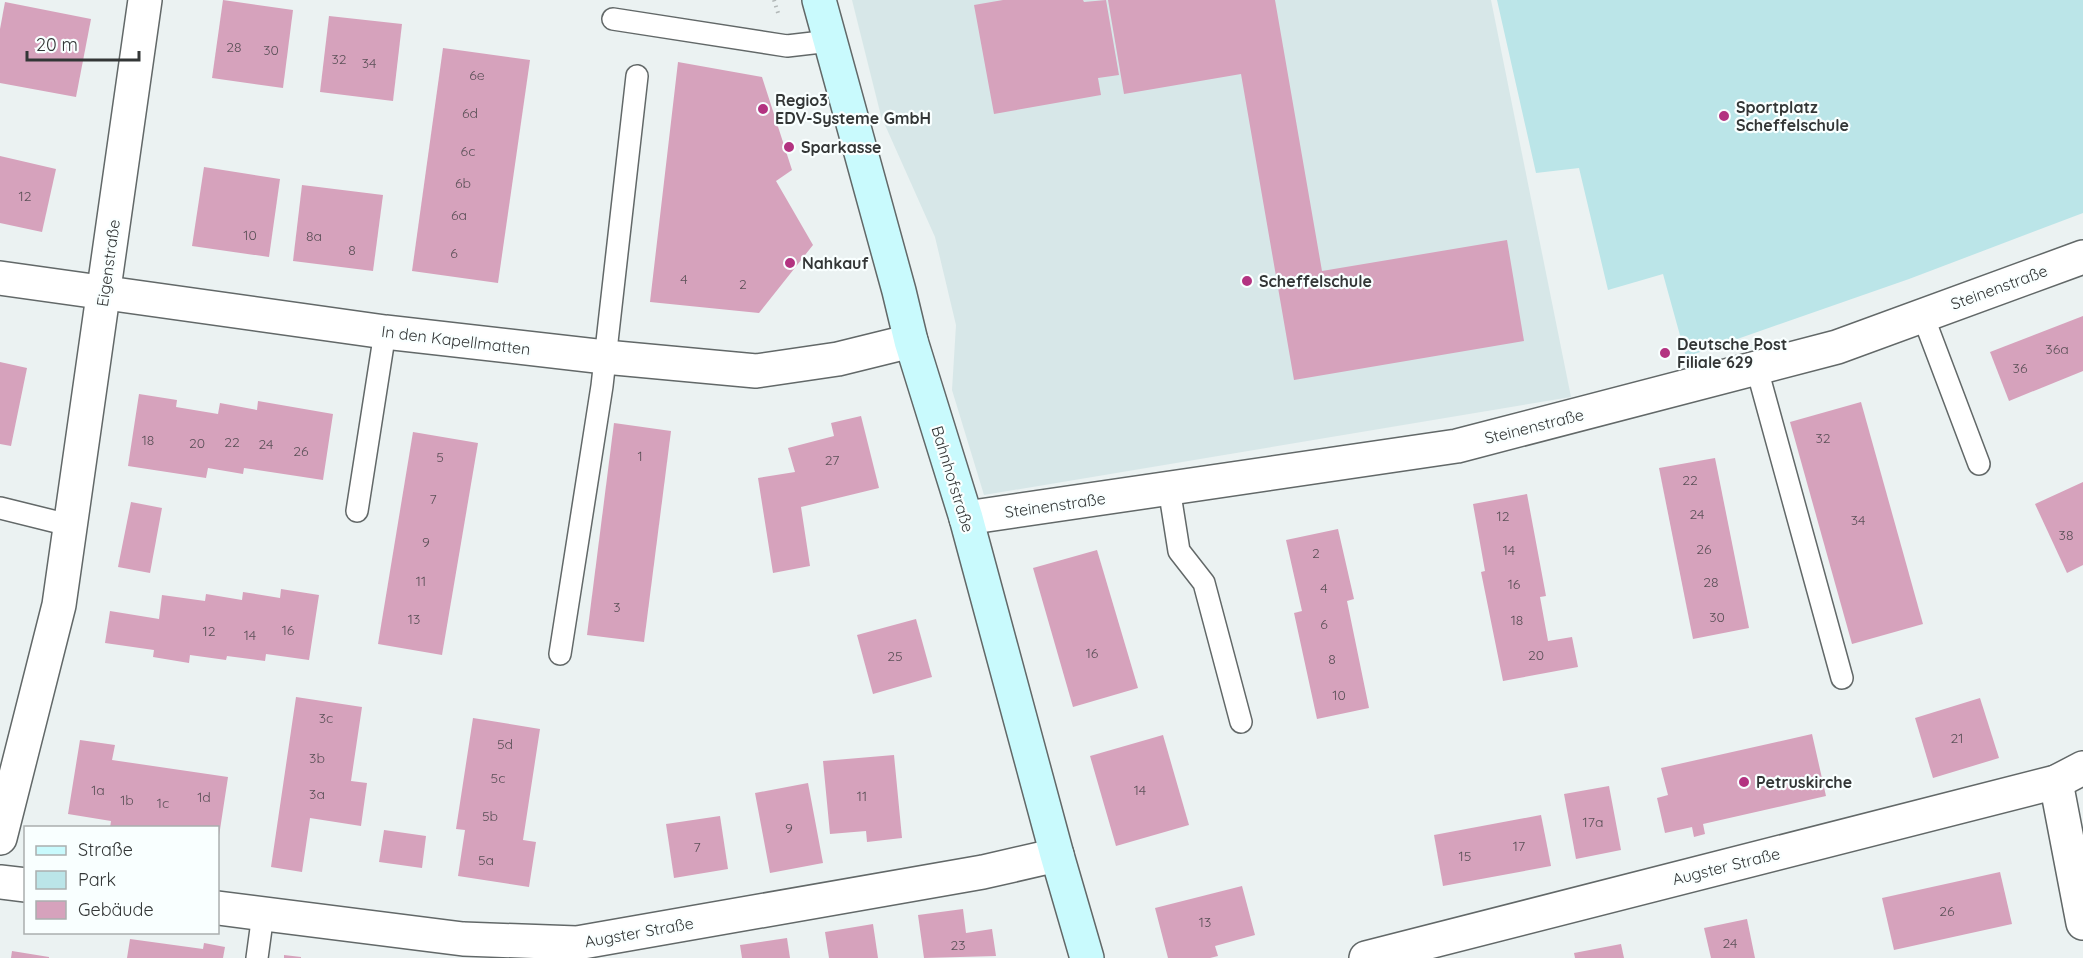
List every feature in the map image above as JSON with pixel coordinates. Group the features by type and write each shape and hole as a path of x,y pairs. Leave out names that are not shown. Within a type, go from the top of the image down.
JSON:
{"street":[{"name":"Eigenstraße","path":"0,838 59,605 145,0"},
{"name":"Bahnhofstraße","path":"819,0 911,341 966,518 1087,958"},
{"name":"Steinenstraße","path":"966,518 1457,446 1837,347 2083,256"},
{"name":"In den Kapellmatten","path":"0,278 385,332 605,357 756,371 838,358 911,341"},
{"name":"Augster Straße","path":"1366,958 2069,775"},
{"path":"2069,775 2083,923"},
{"name":"Augster Straße","path":"219,908 576,951 982,872 1057,855"},
{"path":"0,882 24,885"}],"lane":[{"path":"613,19 787,46 830,41"},
{"path":"560,654 605,357 637,76"},
{"path":"1923,316 1979,464"},
{"path":"357,511 385,332"},
{"path":"1757,369 1842,678"},
{"path":"1169,488 1179,551 1204,583 1241,722"},
{"path":"0,508 69,525"},
{"path":"257,958 263,914"}],"shaded area":[{"name":"Scheffelschule","path":"852,0 1491,0 1571,397 984,495 952,390 956,325 935,237 881,116"}],"green space":[{"path":"1497,0 2083,0 2083,213 1909,279 1686,357 1663,274 1608,290 1579,168 1536,173"}],"building":[{"path":"223,0 293,10 283,88 212,78"},
{"path":"1003,0 1083,0 1084,2 1106,0 1119,75 1098,78 1101,95 994,114 974,5"},
{"path":"1108,0 1275,0 1322,271 1507,240 1524,341 1294,380 1241,74 1124,94"},
{"path":"5,2 91,19 76,97 0,83 0,29"},
{"path":"329,16 402,24 393,101 320,92"},
{"path":"443,48 530,60 498,283 412,271"},
{"path":"678,62 762,77 792,170 776,181 813,245 759,313 650,302"},
{"path":"0,156 56,169 42,232 0,223"},
{"path":"204,167 280,179 269,257 192,246"},
{"path":"302,185 383,195 373,271 293,261"},
{"path":"2083,316 2083,371 2009,401 1990,352"},
{"path":"0,362 27,368 11,446 0,444"},
{"path":"139,394 177,400 176,407 218,414 220,403 257,410 258,401 333,414 323,480 244,468 243,474 208,468 206,478 128,466"},
{"path":"1861,402 1923,624 1852,644 1790,422"},
{"path":"861,416 879,488 801,507 810,566 773,573 758,478 795,472 788,448 834,436 831,423"},
{"path":"614,423 671,431 644,642 587,635"},
{"path":"413,432 478,443 442,655 378,644"},
{"path":"1715,458 1749,628 1693,639 1659,468"},
{"path":"2083,482 2083,565 2067,573 2035,504"},
{"path":"1527,494 1546,596 1540,597 1548,641 1572,637 1578,667 1503,681 1481,572 1485,571 1473,504"},
{"path":"131,502 162,508 150,573 118,567"},
{"path":"1338,529 1354,599 1347,601 1369,708 1317,719 1294,613 1302,611 1286,540"},
{"path":"1097,550 1138,688 1073,707 1033,568"},
{"path":"281,589 319,595 309,660 266,654 265,661 227,656 226,660 190,655 189,663 153,657 154,650 105,643 110,611 159,619 162,595 205,601 206,594 242,600 243,592 280,598"},
{"path":"916,619 932,677 873,694 857,635"},
{"path":"296,697 362,707 351,781 367,783 361,826 310,818 302,872 271,867"},
{"path":"1980,698 1999,758 1933,778 1915,718"},
{"path":"473,718 540,729 523,840 536,842 529,887 458,876 465,830 456,829"},
{"name":"Petruskirche","path":"1812,734 1826,796 1703,824 1705,834 1694,837 1692,827 1665,833 1657,798 1668,795 1661,768"},
{"path":"1163,735 1189,825 1116,846 1090,756"},
{"path":"80,740 115,745 112,760 228,777 219,836 219,826 110,826 111,821 68,814"},
{"path":"894,755 902,838 867,842 866,831 830,834 823,761"},
{"path":"808,783 823,863 770,873 755,793"},
{"path":"1609,786 1621,850 1576,859 1564,794"},
{"path":"1541,815 1551,866 1443,886 1434,835"},
{"path":"720,816 728,869 674,878 666,824"},
{"path":"384,830 426,836 422,868 379,862"},
{"path":"2000,872 2012,924 1894,950 1882,898"},
{"path":"1242,886 1255,935 1215,946 1218,956 1168,958 1155,908"},
{"path":"963,909 966,933 992,929 996,956 924,958 918,915"},
{"path":"1747,919 1755,958 1711,958 1704,928"},
{"path":"873,924 878,958 829,958 825,932"},
{"path":"787,938 790,958 742,958 740,945"},
{"path":"130,939 203,949 204,943 225,947 223,958 127,958"},
{"path":"1621,944 1624,958 1575,958 1574,953"},
{"path":"12,951 49,957 49,958 11,958"},
{"path":"284,955 301,957 301,958 284,958"}],"place":[{"name":"Regio3 EDV-Systeme GmbH","path":"763,109"},
{"name":"Sportplatz Scheffelschule","path":"1724,116"},
{"name":"Sparkasse","path":"789,147"},
{"name":"Nahkauf","path":"790,263"},
{"name":"Scheffelschule","path":"1247,281"},
{"name":"Deutsche Post Filiale 629","path":"1665,353"},
{"name":"Petruskirche","path":"1744,782"}]}
